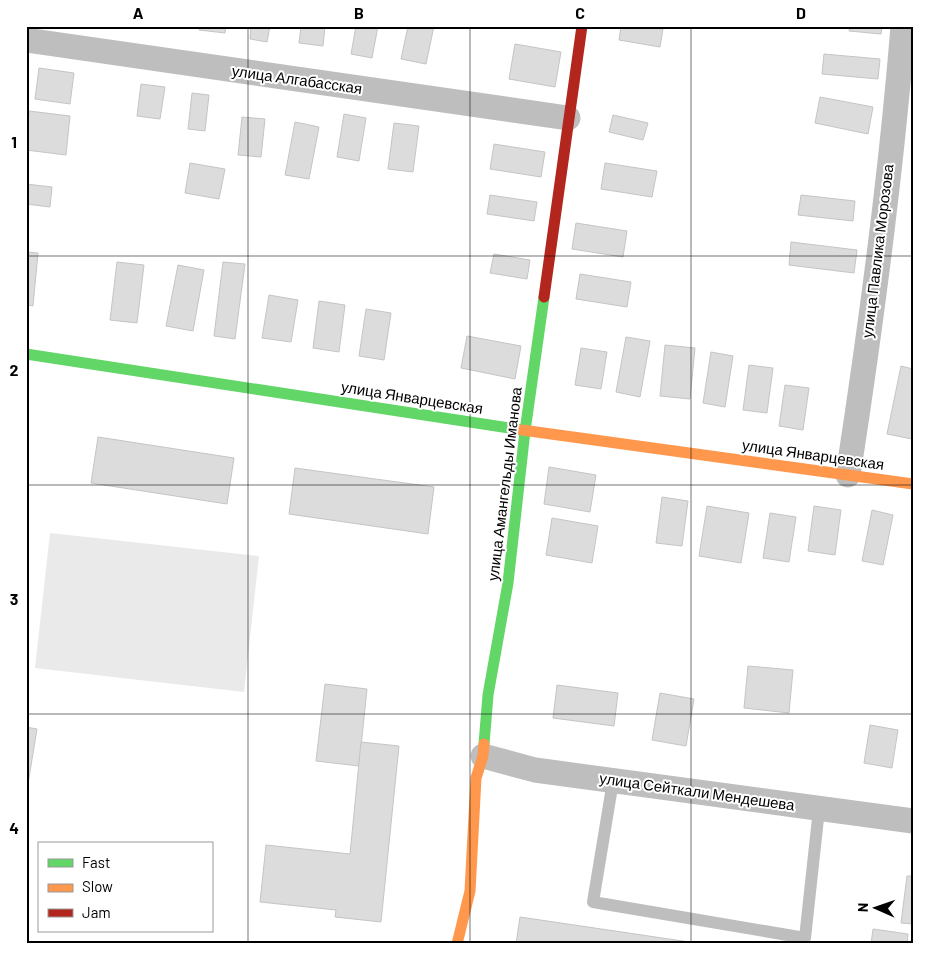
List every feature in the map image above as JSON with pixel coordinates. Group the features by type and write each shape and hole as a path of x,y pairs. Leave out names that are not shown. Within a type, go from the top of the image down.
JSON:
{"street":[{"name":"улица Амангельды Иманова","path":"457,944 470,891 476,778 483,756 488,694 508,583 524,430 582,26"},
{"name":"улица Павлика Морозова","path":"848,474 859,403 897,105 903,26"},
{"name":"улица Алгабасская","path":"26,40 568,118"},
{"name":"улица Январцевская","path":"26,354 524,430 913,484"},
{"name":"улица Сейткали Мендешева","path":"483,756 535,770 913,822"}],"lane":[{"path":"613,781 593,902 805,938 819,809"}],"shaded area":[{"path":"50,533 259,556 244,692 35,668"}],"building":[{"path":"200,26 226,26 225,33 199,30"},
{"path":"251,26 270,26 267,42 250,39"},
{"path":"301,26 325,26 323,46 299,43"},
{"path":"356,26 378,26 372,58 351,54"},
{"path":"408,26 434,26 426,64 401,59"},
{"path":"621,26 663,29 660,47 619,40"},
{"path":"850,26 882,26 881,34 849,31"},
{"path":"515,44 561,52 555,87 509,79"},
{"path":"824,54 880,59 878,79 822,74"},
{"path":"39,68 74,73 70,104 35,99"},
{"path":"141,84 165,87 160,119 137,116"},
{"path":"192,93 209,95 205,131 188,129"},
{"path":"820,97 873,107 868,134 815,123"},
{"path":"29,111 70,116 66,155 26,150"},
{"path":"344,114 366,118 359,161 337,157"},
{"path":"613,115 648,123 643,140 609,132"},
{"path":"242,117 265,119 261,157 238,155"},
{"path":"295,122 319,127 309,179 285,175"},
{"path":"394,123 419,126 413,172 388,169"},
{"path":"494,144 545,152 541,177 490,169"},
{"path":"190,163 225,169 219,199 185,193"},
{"path":"605,163 657,171 652,197 601,189"},
{"path":"26,184 52,187 50,207 26,204"},
{"path":"490,195 537,202 534,221 487,214"},
{"path":"801,195 855,201 853,221 798,215"},
{"path":"576,223 627,231 623,257 572,249"},
{"path":"791,242 857,250 854,273 789,265"},
{"path":"26,252 38,253 33,306 26,305"},
{"path":"494,254 530,260 527,279 490,273"},
{"path":"117,262 144,265 137,323 110,320"},
{"path":"223,262 245,264 235,339 214,336"},
{"path":"178,265 204,270 193,331 166,326"},
{"path":"580,274 631,282 627,307 576,299"},
{"path":"269,295 298,300 291,342 262,338"},
{"path":"319,301 345,305 339,352 313,348"},
{"path":"366,309 391,313 384,360 359,356"},
{"path":"467,336 521,346 515,379 461,368"},
{"path":"626,337 650,341 640,397 616,392"},
{"path":"665,345 695,348 690,399 660,396"},
{"path":"581,348 607,352 601,389 575,385"},
{"path":"711,352 733,356 725,407 703,403"},
{"path":"749,365 773,368 767,413 743,410"},
{"path":"901,366 913,369 912,439 887,434"},
{"path":"785,385 809,388 803,430 779,426"},
{"path":"98,437 234,458 227,504 91,483"},
{"path":"549,467 596,475 590,512 544,504"},
{"path":"295,468 434,487 428,534 289,514"},
{"path":"662,497 688,501 682,546 656,543"},
{"path":"707,506 749,513 741,563 699,556"},
{"path":"814,506 841,510 835,555 808,551"},
{"path":"872,510 893,515 883,565 862,561"},
{"path":"770,513 796,517 789,562 763,558"},
{"path":"552,518 598,526 592,563 546,555"},
{"path":"748,666 793,670 789,713 744,708"},
{"path":"325,684 367,689 359,766 316,761"},
{"path":"557,685 618,693 614,726 553,718"},
{"path":"660,693 694,699 686,746 652,740"},
{"path":"870,725 898,730 892,768 864,763"},
{"path":"26,727 37,729 26,796"},
{"path":"361,742 399,746 381,922 335,917 336,910 260,902 266,845 350,854"},
{"path":"907,876 913,876 913,924 901,923"},
{"path":"520,917 703,944 516,944"},
{"path":"873,929 908,934 907,944 871,944"}],"traffic: fast":[{"path":"484,744 488,695 508,583 525,431 544,297"},
{"path":"26,354 522,430"}],"traffic: slow":[{"path":"522,430 913,484"},
{"path":"457,944 470,891 476,778 483,756 484,744"}],"traffic: jam":[{"path":"544,297 582,26"}]}
